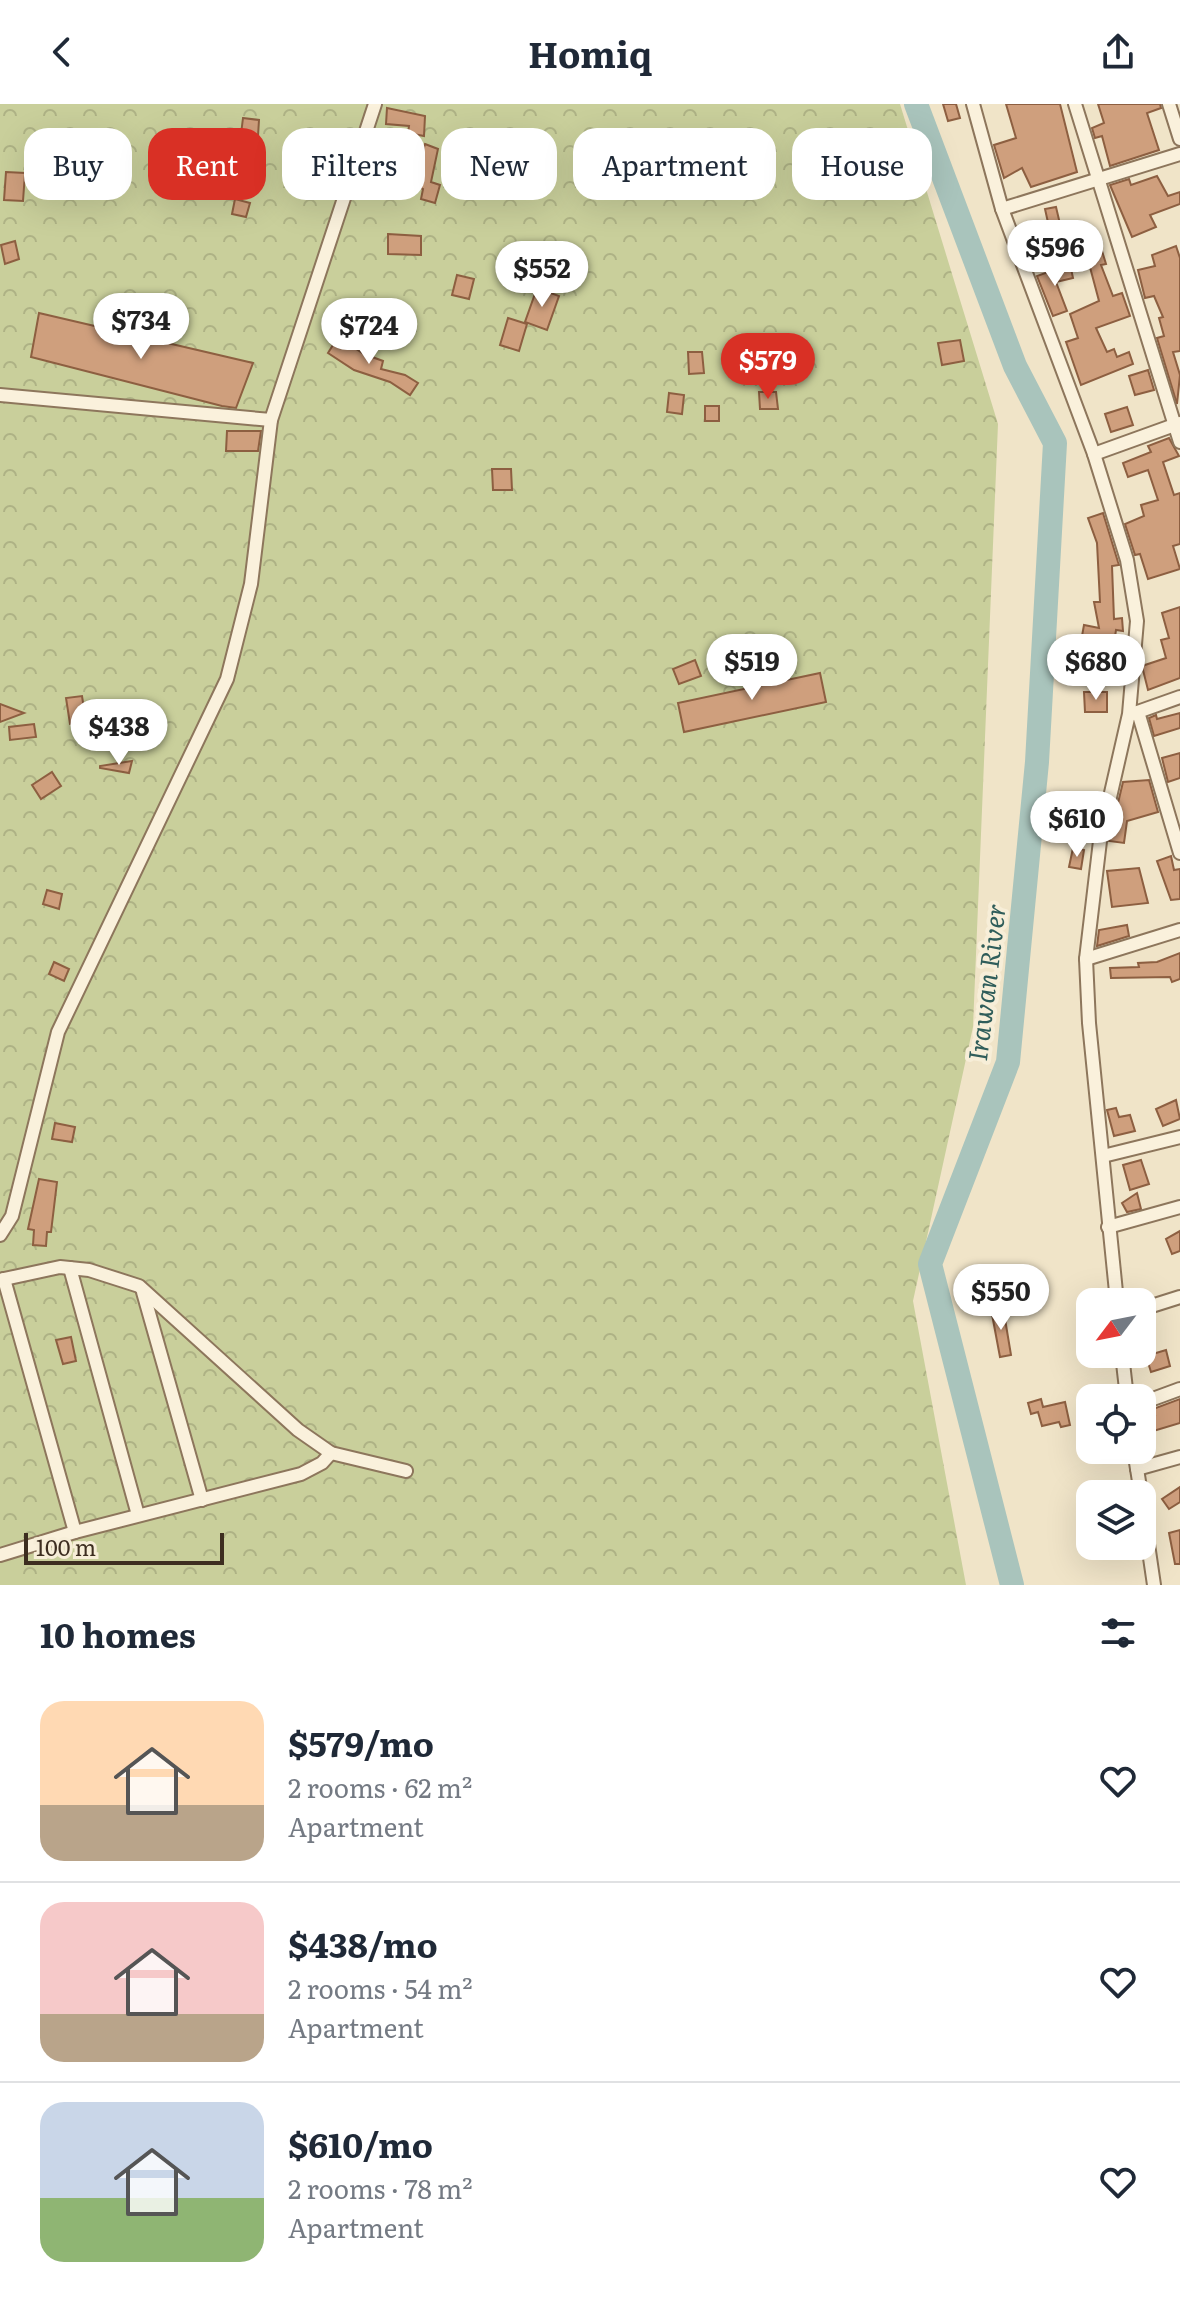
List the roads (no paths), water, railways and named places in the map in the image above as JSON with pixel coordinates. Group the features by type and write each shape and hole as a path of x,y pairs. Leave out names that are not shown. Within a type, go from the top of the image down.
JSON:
{"street":[{"path":"0,1235 12,1216 58,1032 227,679 251,584 271,420 375,104"},
{"path":"973,104 1002,209 1094,454 1127,560 1137,621 1133,713 1100,841 1086,959 1089,1023 1115,1288"},
{"path":"1075,104 1177,424 1180,442"},
{"path":"1169,104 1180,139"},
{"path":"1002,209 1180,154"},
{"path":"0,395 271,420"},
{"path":"1094,454 1177,424"},
{"path":"1133,713 1180,697"},
{"path":"1133,713 1180,853"},
{"path":"1086,959 1180,930"},
{"path":"1103,1156 1180,1137"},
{"path":"1108,1227 1180,1207"},
{"path":"70,1268 138,1515"},
{"path":"75,1532 2,1280 70,1268 89,1270 143,1290 298,1430 331,1453 406,1471"},
{"path":"143,1290 202,1500"},
{"path":"1156,1305 1180,1297"},
{"path":"1156,1398 1180,1389"},
{"path":"0,1555 138,1515 301,1474 322,1463 331,1453"},
{"path":"1137,1469 1180,1457"},
{"path":"1136,1464 1139,1480"},
{"path":"1150,1560 1154,1585"}],"waterway":[{"name":"Irawan River","path":"916,104 1015,366 1055,443 1037,762 1008,1062 930,1264 1012,1585"}]}
